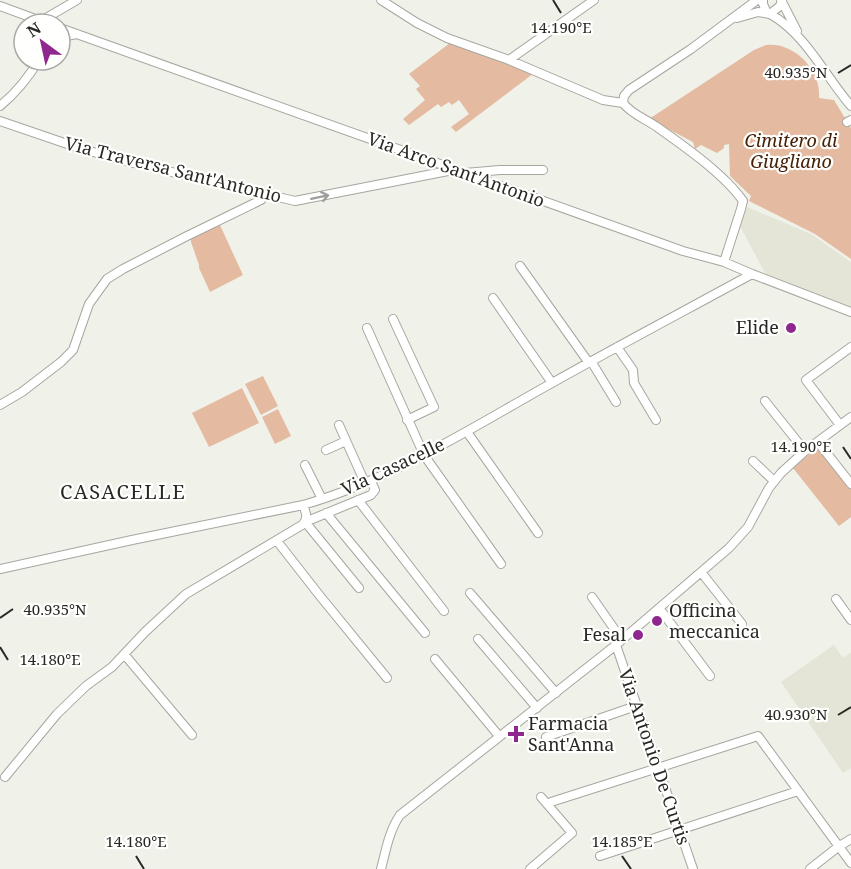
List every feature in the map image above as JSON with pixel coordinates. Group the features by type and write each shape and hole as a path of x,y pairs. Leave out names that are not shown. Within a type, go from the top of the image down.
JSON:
{"street":[{"path":"58,12 78,0"},
{"path":"381,0 417,23 447,38 509,60 603,100 623,103"},
{"path":"509,60 594,0"},
{"path":"724,262 742,201 733,188 693,153 627,109 623,103 628,90 690,49 757,0"},
{"path":"763,0 769,13 787,25 803,42"},
{"path":"728,21 758,12 769,13 780,6 781,1"},
{"path":"781,1 803,42 851,106"},
{"path":"0,6 15,12"},
{"name":"Via Arco Sant'Antonio","path":"72,32 683,251 724,262 851,312"},
{"path":"72,35 77,34"},
{"path":"0,106 14,95 31,72"},
{"name":"Via Traversa Sant'Antonio","path":"0,121 125,161 295,201 454,170"},
{"path":"463,173 543,170"},
{"path":"0,405 68,356 73,350 89,304 107,279 187,236 261,201 266,194"},
{"path":"520,266 590,362 616,402"},
{"name":"Via Casacelle","path":"0,569 303,505 368,482 467,432 552,382 752,274"},
{"path":"493,298 552,382"},
{"path":"393,319 434,407 407,420"},
{"path":"367,328 424,455 501,564"},
{"path":"617,347 633,370 634,383 656,420"},
{"path":"840,425 807,380 851,347"},
{"path":"765,401 805,451"},
{"path":"381,869 389,836 400,815 556,693 701,572 748,527 774,481 788,466 851,417"},
{"path":"5,777 57,714 86,686 112,667 186,594 299,528 305,522 374,492 339,425"},
{"path":"467,432 538,533"},
{"path":"326,450 346,441"},
{"path":"818,442 851,484"},
{"path":"753,461 774,481"},
{"path":"305,465 322,499"},
{"path":"358,500 444,611"},
{"path":"303,505 307,516 305,522"},
{"path":"326,513 425,633"},
{"path":"305,522 359,588"},
{"path":"277,541 387,678"},
{"path":"701,572 742,624"},
{"path":"470,593 556,693"},
{"name":"Via Antonio De Curtis","path":"592,597 619,642 636,706 693,869"},
{"path":"836,599 851,620"},
{"path":"659,608 710,676"},
{"path":"478,639 537,708"},
{"path":"124,654 192,735"},
{"path":"435,659 499,736"},
{"path":"546,736 636,706"},
{"path":"551,802 758,736 851,863"},
{"path":"600,856 798,791"},
{"path":"530,869 572,833 541,796"},
{"path":"810,869 838,846 851,839"}],"shaded area":[{"path":"747,207 811,234 851,262 851,309 767,277 740,226"},
{"path":"834,645 843,658 851,652 851,768 843,773 781,682"}],"green space":[{"path":"450,43 534,73 456,132 451,127 469,114 459,100 452,105 449,102 441,107 438,104 409,125 403,119 425,100 416,89 420,86 409,74"},
{"name":"Cimitero di Giugliano","path":"766,45 786,48 804,60 816,77 819,98 834,100 851,128 851,259 815,234 749,201 751,196 730,176 729,144 724,145 724,148 717,153 701,145 695,149 693,142 649,119 754,50"},
{"path":"219,223 243,275 210,292 199,268 191,238"},
{"path":"263,376 278,406 261,415 245,384"},
{"path":"242,388 259,423 209,447 192,413"},
{"path":"278,409 291,436 275,444 262,417"},
{"path":"819,446 851,488 851,517 839,526 793,468"}],"place":[{"name":"Elide","path":"791,328"},
{"name":"Officina meccanica","path":"657,621"},
{"name":"Fesal","path":"638,635"},
{"name":"Farmacia Sant'Anna","path":"516,734"}],"district":[{"name":"CASACELLE","path":"123,492"}]}
